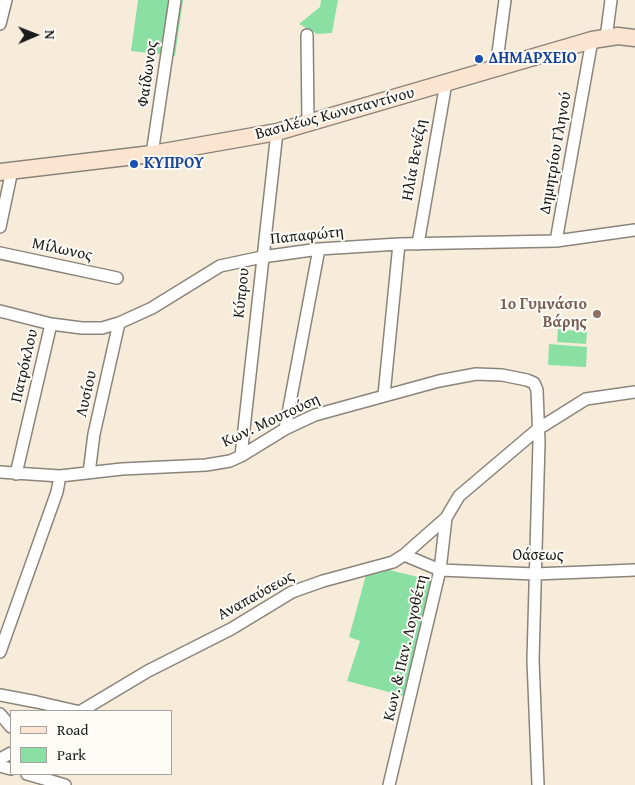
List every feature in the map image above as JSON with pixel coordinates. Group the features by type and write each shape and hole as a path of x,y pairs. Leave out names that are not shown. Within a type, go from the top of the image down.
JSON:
{"main road":[{"name":"Βασιλέως Κωνσταντίνου","path":"6,171 152,154 277,132 599,39 618,36 635,38"}],"street":[{"name":"Φαίδωνος","path":"152,154 175,0"},
{"path":"496,68 505,0"},
{"name":"Δημητρίου Γληνού","path":"556,241 599,39 611,0"},
{"path":"0,24 4,2"},
{"path":"307,35 308,123"},
{"name":"Ηλία Βενέζη","path":"418,244 446,83"},
{"name":"Κύπρου","path":"241,456 277,132"},
{"path":"0,227 6,171"},
{"name":"Παπαφώτη","path":"0,311 51,324 102,328 119,323 152,308 220,266 262,257 319,249 399,244 556,241 635,230"},
{"path":"384,395 399,244"},
{"path":"286,429 319,249"},
{"name":"Μίλωνος","path":"0,253 117,278"},
{"name":"Λυσίου","path":"89,473 94,434 119,323"},
{"name":"Πατρόκλου","path":"16,474 51,324"},
{"name":"Κων. Μουτούση","path":"0,472 60,476 206,465 230,461 315,415 384,395 476,374 502,374 534,383 537,390 538,429"},
{"path":"446,518 460,496 538,429 586,399 635,392"},
{"path":"538,429 534,660 538,785"},
{"path":"0,652 57,492 60,476"},
{"name":"Αναπαύσεως","path":"83,710 148,671 231,628 292,592 323,581 390,563 404,555 446,518"},
{"name":"Κων. & Παν. Λογοθέτη","path":"389,785 440,570 446,518"},
{"path":"404,555 440,570"},
{"name":"Οάσεως","path":"440,570 535,574 635,570"},
{"path":"0,695 72,710"},
{"path":"0,714 10,726"},
{"path":"30,775 65,785"},
{"path":"56,775 65,785"}],"green space":[{"path":"138,0 183,0 175,56 131,51"},
{"path":"321,0 338,0 332,33 317,34 299,24 320,7"},
{"path":"558,329 587,332 586,344 557,342"},
{"path":"549,344 587,347 586,367 548,365"},
{"path":"385,569 435,581 408,697 347,681 360,641 349,637 366,575"}],"place":[{"name":"ΔΗΜΑΡΧΕΙΟ","path":"479,59"},
{"name":"ΚΥΠΡΟΥ","path":"134,164"},
{"name":"1ο Γυμνάσιο Βάρης","path":"597,314"}]}
